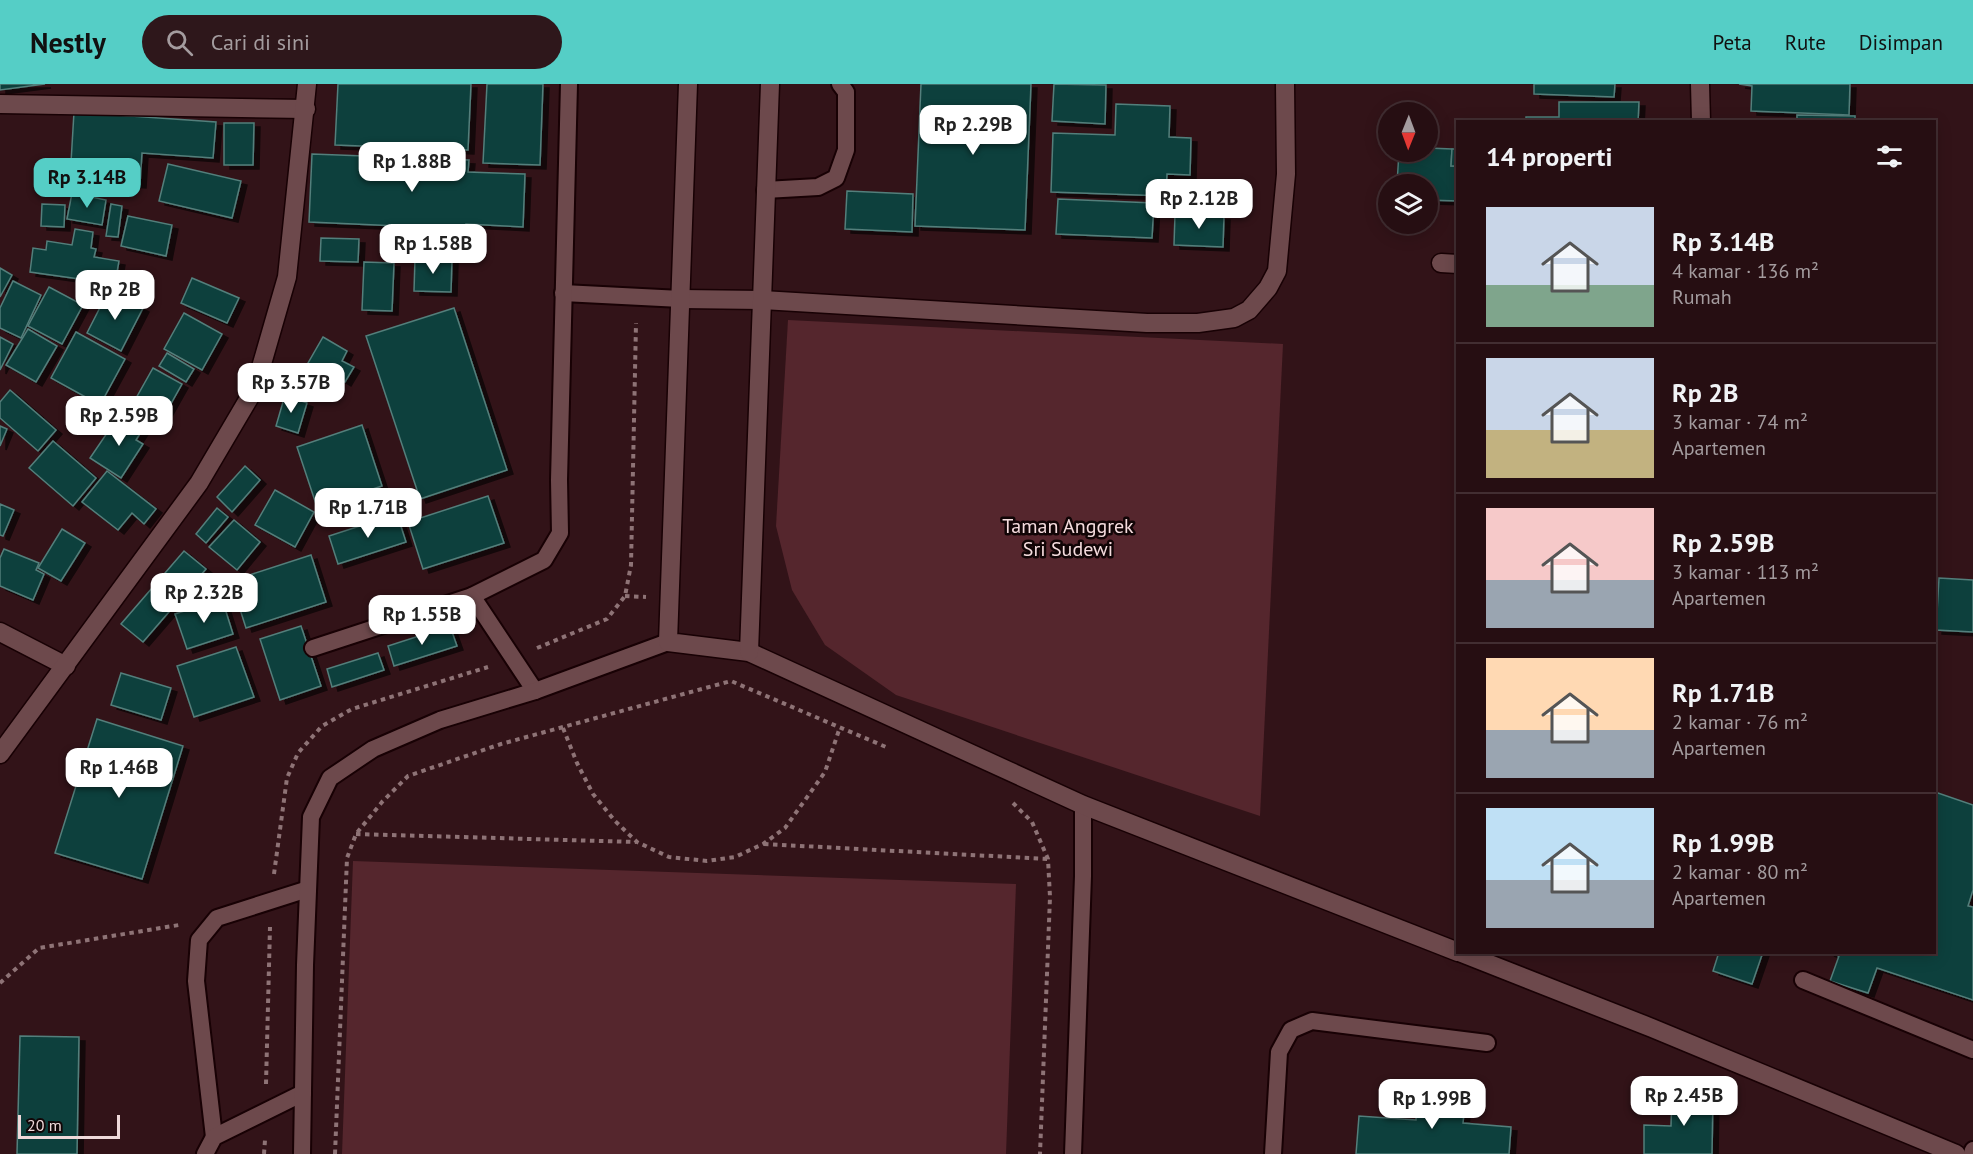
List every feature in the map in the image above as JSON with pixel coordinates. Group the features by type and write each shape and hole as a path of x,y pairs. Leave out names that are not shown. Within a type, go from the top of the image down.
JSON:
{"main road":[{"path":"0,754 199,483 255,388 287,277 307,84"},
{"path":"688,84 668,642 750,652 1083,805 1456,951"},
{"path":"750,652 770,84"},
{"path":"681,299 762,300 1146,322 1198,323 1234,318 1249,310 1268,288 1277,271 1286,174 1285,84"},
{"path":"1700,84 1701,120"},
{"path":"0,104 306,109"},
{"path":"0,632 66,666"},
{"path":"1463,954 1663,1033 1956,1154"}],"lane":[{"path":"313,648 472,596 544,560 560,533 559,480 568,84"},
{"path":"765,190 819,187 836,178 846,150 846,92 840,84"},
{"path":"563,293 681,299"},
{"path":"472,596 535,691"},
{"path":"302,1154 305,965 311,817 330,778 373,749 440,720 535,691 668,642"},
{"path":"1073,1154 1083,876 1083,805"},
{"path":"205,1154 214,1137 196,981 199,940 217,918 308,889"},
{"path":"1803,980 1973,1050"},
{"path":"1273,1154 1279,1052 1292,1030 1312,1021 1487,1043"},
{"path":"214,1137 303,1093"}],"path":[{"path":"335,1154 347,858 356,834 382,802 408,776 501,744 731,681 892,750"},
{"path":"563,728 593,794 615,821 637,842 669,857 707,861 735,857 763,844 785,828 825,772 840,727"},
{"path":"1008,799 1032,822 1048,859 1050,897 1040,1154"},
{"path":"356,834 637,842"},
{"path":"763,844 1048,859"},
{"path":"0,983 39,948 217,918"}],"green space":[{"name":"Taman Anggrek Sri Sudewi","path":"788,320 1283,344 1260,816 896,695 825,645 792,590 776,526"},
{"path":"353,861 1016,884 1006,1154 342,1154"}],"building":[{"path":"0,84 45,84 0,90"},
{"path":"338,84 471,84 468,150 335,145"},
{"path":"487,84 543,84 540,165 483,163"},
{"path":"921,84 1031,84 1025,230 915,226"},
{"path":"1054,84 1106,85 1105,124 1052,121"},
{"path":"1534,84 1615,84 1614,97 1534,94"},
{"path":"1739,84 1850,84 1849,115 1751,111 1752,86"},
{"path":"1559,102 1639,102 1638,120 1526,120 1526,117 1559,117"},
{"path":"1116,104 1170,106 1169,137 1191,138 1190,175 1167,174 1166,196 1051,192 1053,133 1115,135"},
{"path":"74,112 216,122 213,158 142,153 140,184 70,179"},
{"path":"1797,115 1855,116 1855,120 1797,120"},
{"path":"224,123 254,123 253,165 224,165"},
{"path":"1438,148 1452,149 1451,166 1456,166 1456,201 1438,200 1438,174 1398,174 1398,162 1438,162"},
{"path":"1452,149 1456,149 1456,166 1451,166"},
{"path":"312,154 469,160 468,172 525,174 523,227 466,224 466,229 309,222"},
{"path":"168,164 241,181 232,218 159,201"},
{"path":"847,191 913,194 912,232 845,229"},
{"path":"72,193 106,200 102,225 67,219"},
{"path":"1058,199 1154,203 1152,238 1056,234"},
{"path":"42,204 65,205 64,227 41,226"},
{"path":"111,204 122,206 118,237 106,236"},
{"path":"1175,214 1224,216 1223,247 1174,245"},
{"path":"128,216 172,225 166,256 121,246"},
{"path":"75,229 93,232 91,248 96,249 94,257 119,261 115,284 30,272 33,248 46,250 47,241 72,245"},
{"path":"321,238 359,239 358,262 320,261"},
{"path":"415,258 452,259 451,292 414,291"},
{"path":"364,262 394,263 392,311 362,310"},
{"path":"0,268 12,275 0,297"},
{"path":"192,278 239,298 227,323 181,303"},
{"path":"13,281 41,295 21,338 0,328 0,308"},
{"path":"49,287 83,305 62,344 28,326"},
{"path":"109,290 143,308 121,351 87,333"},
{"path":"454,308 507,470 420,499 366,336"},
{"path":"184,313 222,334 202,370 164,349"},
{"path":"28,329 57,346 36,382 6,365"},
{"path":"76,332 125,359 100,405 51,378"},
{"path":"0,337 13,344 0,370"},
{"path":"323,337 347,351 342,361 354,367 345,382 334,375 329,384 304,370"},
{"path":"167,353 194,369 186,382 159,366"},
{"path":"153,368 182,384 164,416 135,400"},
{"path":"10,390 56,430 38,451 0,418 0,402"},
{"path":"285,395 307,403 298,433 276,426"},
{"path":"120,414 143,429 136,440 143,444 121,478 90,458"},
{"path":"362,425 382,486 317,507 297,447"},
{"path":"0,426 7,429 0,446"},
{"path":"53,441 96,478 73,506 29,468"},
{"path":"245,466 260,480 232,512 217,497"},
{"path":"107,471 156,509 144,524 132,513 118,530 82,502"},
{"path":"275,490 314,512 295,547 255,525"},
{"path":"488,496 504,543 423,569 408,522"},
{"path":"0,504 14,510 3,536 0,535"},
{"path":"217,508 228,517 206,543 196,534"},
{"path":"397,514 406,542 338,564 329,536"},
{"path":"234,520 260,542 237,570 209,547"},
{"path":"62,529 85,543 61,581 38,568"},
{"path":"4,549 39,563 36,570 44,574 33,600 0,586 0,558"},
{"path":"184,551 206,569 143,642 121,624"},
{"path":"311,555 326,602 246,628 231,581"},
{"path":"1939,578 1973,580 1973,632 1936,630"},
{"path":"222,599 233,634 187,649 175,614"},
{"path":"301,626 321,686 280,700 260,639"},
{"path":"450,626 457,646 394,666 388,646"},
{"path":"236,647 254,697 194,717 177,666"},
{"path":"378,653 384,670 332,687 327,669"},
{"path":"121,673 171,688 161,720 111,705"},
{"path":"97,719 183,746 142,879 55,853"},
{"path":"1936,792 1973,805 1973,890 1968,906 1973,907 1973,1000 1877,968 1868,993 1830,981 1839,956 1834,954 1936,954"},
{"path":"1718,954 1762,954 1752,984 1713,971"},
{"path":"20,1036 79,1037 77,1154 17,1154"},
{"path":"1418,1088 1466,1091 1463,1123 1511,1127 1509,1154 1356,1154 1359,1116 1416,1120"},
{"path":"1672,1093 1713,1093 1712,1154 1644,1154 1644,1125 1671,1126"}]}
